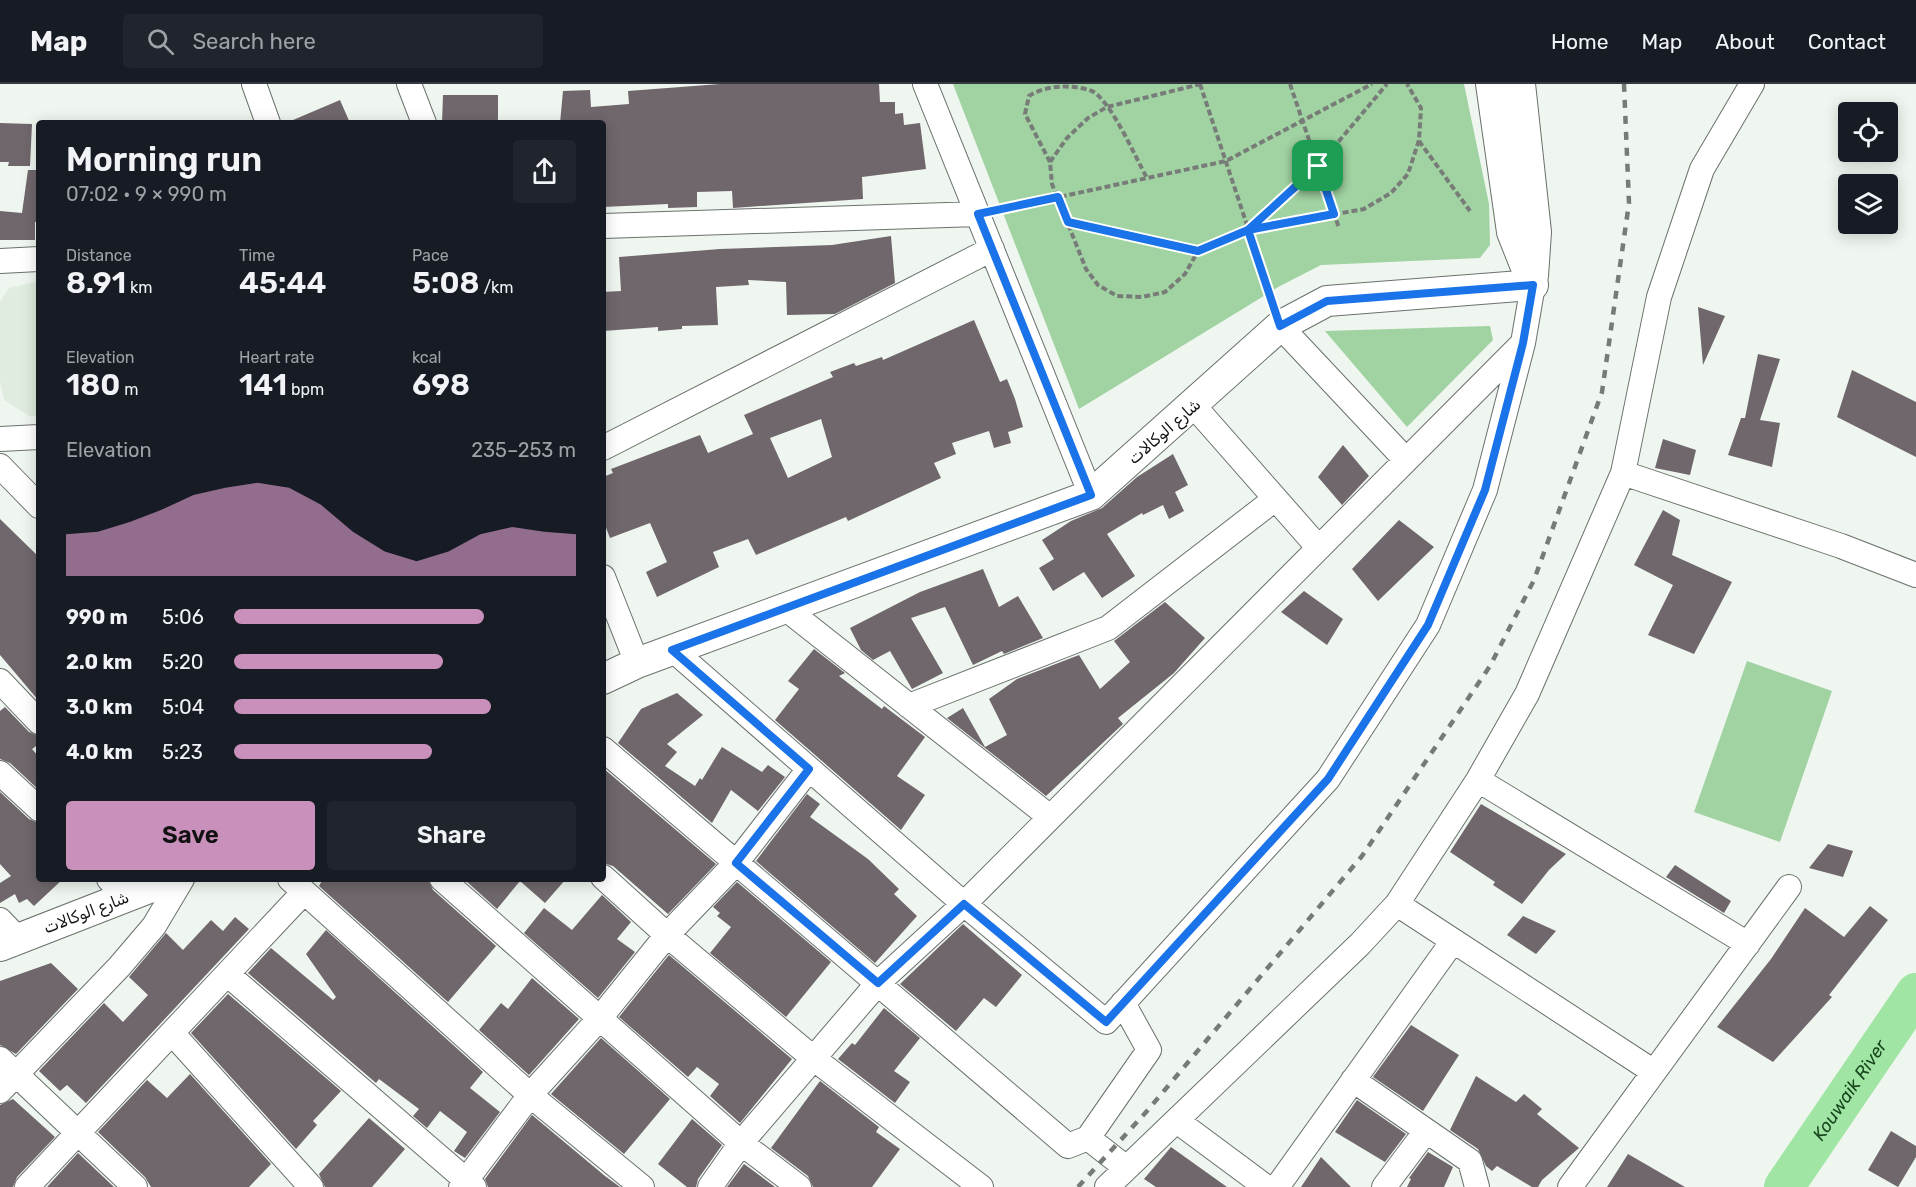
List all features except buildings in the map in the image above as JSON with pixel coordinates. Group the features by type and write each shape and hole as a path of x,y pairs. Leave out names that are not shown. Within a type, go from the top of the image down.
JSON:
{"street":[{"path":"254,84 267,120"},
{"path":"409,84 423,120"},
{"path":"925,84 1091,495"},
{"path":"1491,84 1512,232 1533,285"},
{"path":"672,650 964,904 1106,1022 1328,779 1428,625 1485,490 1523,343 1533,285 1536,232 1521,84"},
{"path":"1107,1187 1125,1167 1177,1121 1360,944 1397,904 1478,780 1527,694 1623,473 1659,297 1702,169 1752,84"},
{"path":"606,226 978,214"},
{"path":"606,446 992,249"},
{"path":"0,261 36,258"},
{"name":"شارع الوكالات","path":"606,678 637,663 1091,495 1194,406 1280,326 1327,301 1533,285"},
{"path":"1280,326 1405,459"},
{"path":"710,1187 741,1143 878,983 964,904 1523,343"},
{"path":"1194,406 1318,547"},
{"path":"0,439 36,437"},
{"path":"0,466 36,503"},
{"path":"1623,473 1841,546 1916,576"},
{"path":"909,706 1108,628 1275,499"},
{"path":"606,586 637,663"},
{"path":"785,608 1050,817"},
{"path":"0,681 36,719"},
{"path":"606,752 1068,1146 1088,1138 1149,1050 1123,1003"},
{"path":"227,974 467,1185 530,1095 600,1018 667,935 736,863 809,769"},
{"path":"0,773 36,806"},
{"path":"1478,780 1748,944"},
{"path":"606,880 667,935 813,1058 981,1187"},
{"name":"شارع الوكالات","path":"6,935 117,888 154,882"},
{"path":"135,1187 77,1133 5,1075 147,934 180,882"},
{"path":"445,882 741,1143 799,1187"},
{"path":"27,1187 227,974 297,886 530,1095 642,1187"},
{"path":"1570,1187 1789,888"},
{"path":"1397,904 1654,1072"},
{"path":"1277,1187 1453,941"},
{"path":"172,1033 311,1187"},
{"path":"1353,1080 1470,1161 1477,1187"},
{"path":"1177,1121 1266,1187"},
{"path":"1384,1187 1426,1131"},
{"path":"1088,1138 1125,1167"}],"path":[{"path":"1050,162 1067,138 1088,118 1107,107 1200,84 1280,326"},
{"path":"1290,84 1339,228"},
{"path":"978,214 1226,161 1372,84"},
{"path":"1248,230 1318,166 1387,84"},
{"path":"1068,222 1198,251 1248,230 1364,209 1390,193 1408,174 1419,140 1421,108 1407,84"},
{"path":"1147,178 1107,107 1092,91 1070,86 1042,87 1029,96 1025,114 1050,162 1052,184 1086,269 1098,285 1118,296 1142,297 1165,292 1185,274 1198,251"},
{"path":"1419,140 1470,211"}],"shaded area":[{"path":"36,282 36,416 29,416 4,400 0,382 0,302 9,288"}],"green space":[{"path":"953,84 1464,84 1489,204 1490,245 1480,258 1321,265 1280,286 1079,409"},
{"path":"1490,326 1493,340 1407,427 1325,331"},
{"path":"1747,661 1832,691 1780,842 1694,812"}],"waterway":[{"name":"Kouwaik River","path":"1784,1187 1916,993"}],"railway":[{"path":"1078,1187 1147,1111 1362,856 1490,666 1534,580 1602,392 1629,203 1624,84"}],"route":[{"path":"1318,166 1248,230 1198,251 1068,222 1058,197 978,214 1091,495 672,650 809,769 736,863 878,983 964,904 1106,1022 1328,779 1428,625 1485,490 1523,343 1533,285 1327,301 1280,326 1248,230 1334,214 1318,166"}]}
